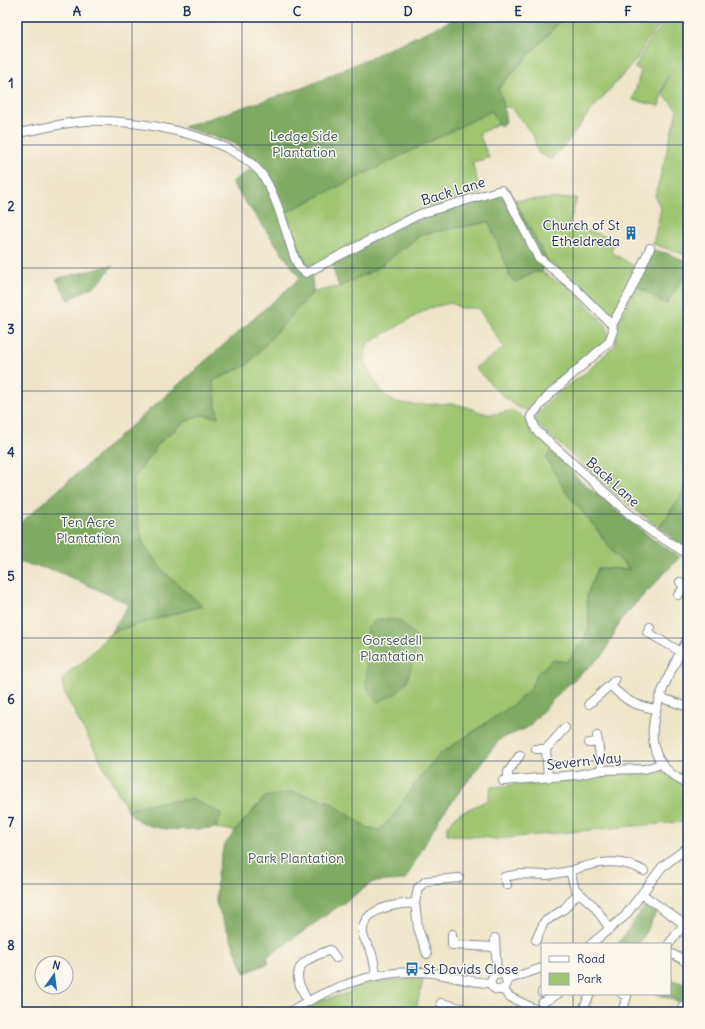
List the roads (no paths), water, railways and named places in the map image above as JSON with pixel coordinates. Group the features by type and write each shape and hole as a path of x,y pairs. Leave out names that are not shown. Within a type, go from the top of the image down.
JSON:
{"street":[{"name":"Back Lane","path":"17,133 84,120 131,121 212,141 243,156 265,178 277,206 299,267 306,274 420,214 501,190 507,196 538,257 575,288 612,325 613,331 609,342 550,394 531,416 536,430 628,513 652,532 688,554"},
{"path":"612,325 630,292 650,248"},
{"path":"678,595 684,587"},
{"path":"646,632 681,652"},
{"path":"687,641 659,697 655,709 653,743 661,764 668,773 686,783 688,772"},
{"path":"589,704 613,682 628,702 638,706 655,709"},
{"path":"659,697 688,707"},
{"path":"536,749 546,748 565,728"},
{"path":"594,740 602,770"},
{"path":"546,748 548,777"},
{"name":"Severn Way","path":"520,755 508,772 505,780 584,774 602,770 645,769 661,764"},
{"path":"592,943 625,916 662,867 688,847"},
{"path":"507,885 504,877 520,874 548,875 570,871 592,863 624,863 644,871"},
{"path":"570,871 574,886 578,893 594,906 610,929"},
{"path":"427,954 424,941 418,928 415,903 416,891 423,883 459,878"},
{"path":"536,940 544,922 564,909 578,893"},
{"path":"642,894 686,921 669,943"},
{"path":"376,975 372,953 363,936 366,921 370,915 378,911 415,903"},
{"path":"452,934 452,949 495,947"},
{"path":"495,938 497,975"},
{"path":"307,1001 299,983 298,970 303,963 312,956 331,946 336,958"},
{"path":"671,954 686,962 687,953"},
{"path":"506,980 541,968"},
{"path":"289,1012 337,986 376,975 412,972 444,975 491,983 495,989 502,989 510,997 543,999 555,995"},
{"path":"491,983 493,976 497,975 502,976 506,980"},
{"path":"502,989 506,985 506,980"},
{"path":"582,1012 590,995"},
{"path":"622,1012 627,996 624,995"},
{"path":"441,1003 477,1012"}],"place":[{"name":"Church of St Etheldreda","path":"631,233"},
{"name":"St Davids Close","path":"412,969"}],"park label":[{"name":"Ledge Side Plantation","path":"304,144"},
{"name":"Ten Acre Plantation","path":"88,530"},
{"name":"Gorsedell Plantation","path":"392,648"},
{"name":"Park Plantation","path":"296,858"}]}
